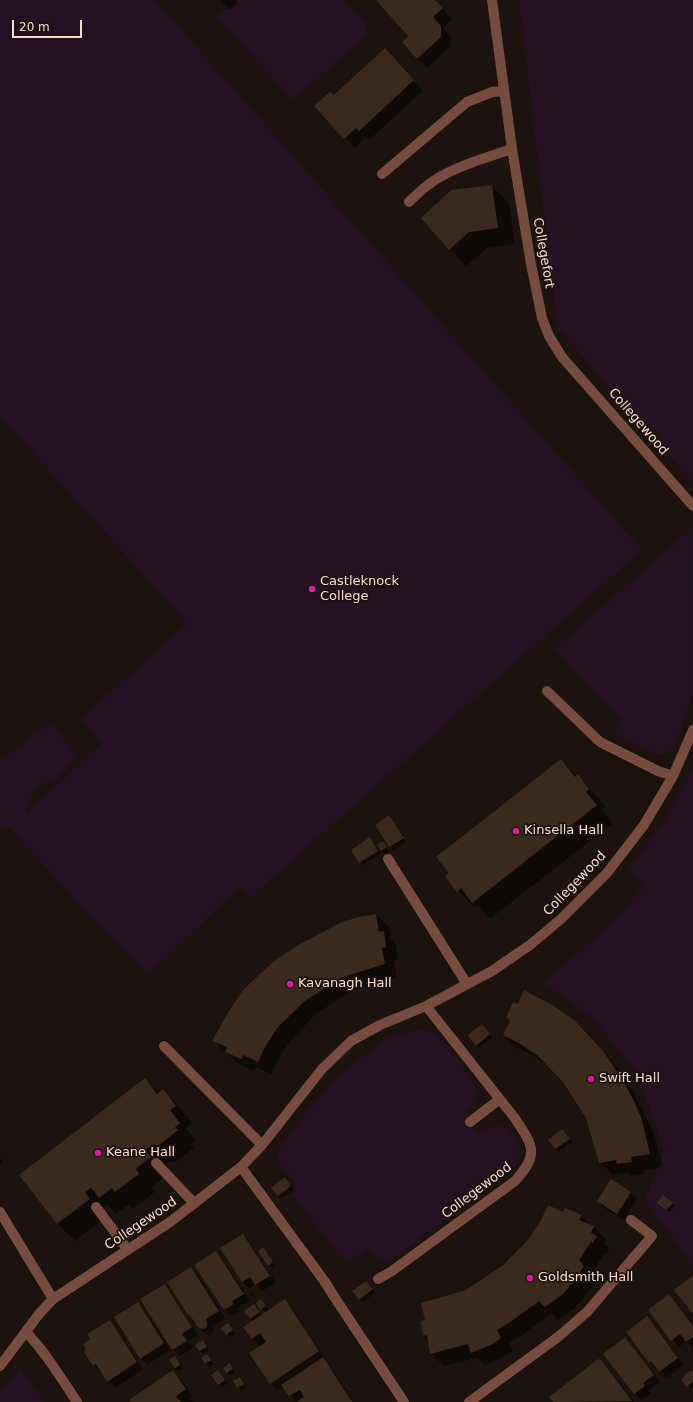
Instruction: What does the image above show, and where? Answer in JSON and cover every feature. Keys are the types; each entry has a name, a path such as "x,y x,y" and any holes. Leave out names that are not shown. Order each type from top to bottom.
{"street":[{"name":"Collegefort","path":"492,0 512,150 531,264 542,318 549,336 562,357"},
{"path":"382,174 467,102 492,92 504,91"},
{"path":"409,202 428,185 440,178 467,165 512,150"},
{"name":"Collegewood","path":"562,357 693,506"},
{"path":"547,691 600,742 658,771 673,776"},
{"name":"Collegewood","path":"0,1366 39,1314 53,1299 170,1222 241,1167 262,1145 322,1069 351,1041 380,1025 426,1006 492,971 530,945 561,919 607,873 644,825 673,776 693,730"},
{"path":"388,859 467,984"},
{"name":"Collegewood","path":"378,1279 392,1271 515,1181 529,1162 532,1148 527,1137 500,1099 426,1006"},
{"path":"164,1046 262,1145"},
{"path":"470,1122 500,1099"},
{"path":"156,1164 194,1203"},
{"path":"241,1167 326,1282 404,1402"},
{"path":"96,1207 128,1250"},
{"path":"0,1212 53,1299"},
{"path":"469,1402 558,1337 587,1312 652,1236 631,1220"},
{"path":"26,1332 54,1367 76,1402"}],"shaded area":[{"name":"Castleknock College","path":"0,0 155,0 642,550 250,898 240,887 149,974 82,907 10,828 0,828 0,759 25,744 32,734 52,724 77,755 58,778 34,789 25,814 102,743 81,719 187,623 0,416"},
{"path":"235,0 344,0 367,25 365,36 293,100 217,17"},
{"path":"519,0 693,0 693,483 557,327"},
{"path":"692,528 693,693 673,750 659,755 613,733 621,719 554,649"},
{"path":"693,769 693,1266 645,1199 665,1150 634,1068 593,1019 543,982 582,950 623,911 645,884 628,871 664,822"},
{"path":"420,1029 435,1033 445,1043 474,1085 476,1090 475,1097 463,1113 478,1133 492,1127 508,1128 518,1141 520,1146 520,1154 516,1166 393,1259 382,1259 376,1256 368,1248 352,1260 342,1259 294,1196 296,1182 280,1166 277,1151 302,1117 342,1073 389,1037"},
{"path":"21,1369 44,1402 0,1402 0,1389"}],"building":[{"path":"376,0 435,0 443,8 433,17 441,26 441,37 417,59 402,42 408,36"},
{"path":"385,48 414,80 359,131 356,128 344,139 314,106 330,92 334,95"},
{"path":"492,185 498,228 469,232 449,250 421,218 451,190"},
{"name":"Kinsella Hall","path":"561,759 575,777 578,774 589,789 586,792 597,805 472,903 461,888 457,892 445,876 449,873 436,857"},
{"path":"389,815 404,838 389,847 375,825"},
{"path":"370,837 378,851 359,863 351,850"},
{"path":"383,841 387,847 381,851 377,845"},
{"name":"Kavanagh Hall","path":"376,914 379,932 384,931 386,947 382,948 385,964 340,978 305,1001 278,1027 266,1045 258,1062 243,1055 241,1059 225,1052 227,1047 212,1041 243,990 274,961 298,945 340,923 358,917"},
{"name":"Swift Hall","path":"524,990 554,1006 575,1021 604,1052 632,1097 641,1117 650,1154 631,1157 632,1162 617,1164 616,1160 599,1163 586,1118 563,1082 537,1055 503,1035 510,1020 506,1018 513,1002 518,1004"},
{"path":"482,1024 490,1034 476,1046 468,1035"},
{"name":"Keane Hall","path":"145,1078 157,1094 163,1089 176,1106 170,1110 180,1123 175,1127 178,1130 157,1147 154,1144 145,1150 151,1157 136,1169 139,1174 115,1192 112,1188 99,1198 91,1188 85,1192 90,1199 57,1224 19,1175"},
{"path":"562,1129 570,1139 555,1149 548,1140"},
{"path":"285,1177 291,1186 278,1196 271,1188"},
{"path":"611,1179 631,1192 617,1214 597,1201"},
{"path":"663,1195 673,1203 666,1210 657,1203"},
{"name":"Goldsmith Hall","path":"548,1205 563,1212 565,1208 582,1215 579,1220 594,1226 591,1233 597,1236 579,1260 584,1266 575,1280 562,1295 545,1307 539,1301 497,1330 501,1338 493,1344 471,1353 468,1344 430,1354 427,1335 423,1336 421,1321 425,1320 421,1303 466,1290 502,1266 528,1240 540,1222"},
{"path":"243,1234 270,1276 255,1285 250,1277 242,1282 220,1248"},
{"path":"263,1247 273,1262 268,1266 258,1251"},
{"path":"216,1251 244,1294 232,1301 234,1304 224,1310 194,1265"},
{"path":"191,1267 219,1311 206,1319 207,1327 203,1329 198,1327 189,1314 188,1315 167,1282"},
{"path":"693,1275 693,1314 674,1290"},
{"path":"366,1281 373,1289 359,1300 352,1291"},
{"path":"165,1284 192,1327 182,1334 187,1341 172,1350 140,1299"},
{"path":"669,1294 693,1326 693,1337 686,1342 680,1334 671,1341 648,1310"},
{"path":"261,1299 266,1306 260,1310 256,1303"},
{"path":"285,1299 319,1351 270,1384 249,1353 266,1342 260,1333 252,1339 243,1327"},
{"path":"138,1302 164,1343 140,1359 114,1317"},
{"path":"254,1304 260,1312 250,1319 244,1311"},
{"path":"647,1316 678,1358 659,1372 651,1361 649,1363 626,1332"},
{"path":"110,1320 137,1362 107,1382 96,1364 93,1366 84,1352 86,1350 83,1344 90,1339 87,1334"},
{"path":"228,1323 233,1330 226,1335 221,1328"},
{"path":"625,1337 654,1375 643,1383 645,1386 634,1394 603,1354"},
{"path":"203,1340 207,1347 199,1351 195,1345"},
{"path":"207,1354 211,1360 205,1364 201,1358"},
{"path":"175,1356 180,1365 175,1368 169,1360"},
{"path":"323,1357 353,1402 296,1402 304,1397 300,1390 289,1396 281,1385"},
{"path":"598,1359 602,1361 632,1401 553,1402 549,1397"},
{"path":"230,1363 233,1369 226,1373 223,1368"},
{"path":"173,1370 186,1389 176,1396 181,1402 131,1402 129,1400"},
{"path":"218,1370 225,1380 218,1385 211,1375"},
{"path":"691,1370 693,1372 693,1382 686,1387 681,1379"},
{"path":"240,1377 244,1384 237,1388 233,1381"}],"place":[{"name":"Castleknock College","path":"312,589"},
{"name":"Kinsella Hall","path":"516,831"},
{"name":"Kavanagh Hall","path":"290,984"},
{"name":"Swift Hall","path":"591,1079"},
{"name":"Keane Hall","path":"98,1153"},
{"name":"Goldsmith Hall","path":"530,1278"}]}
